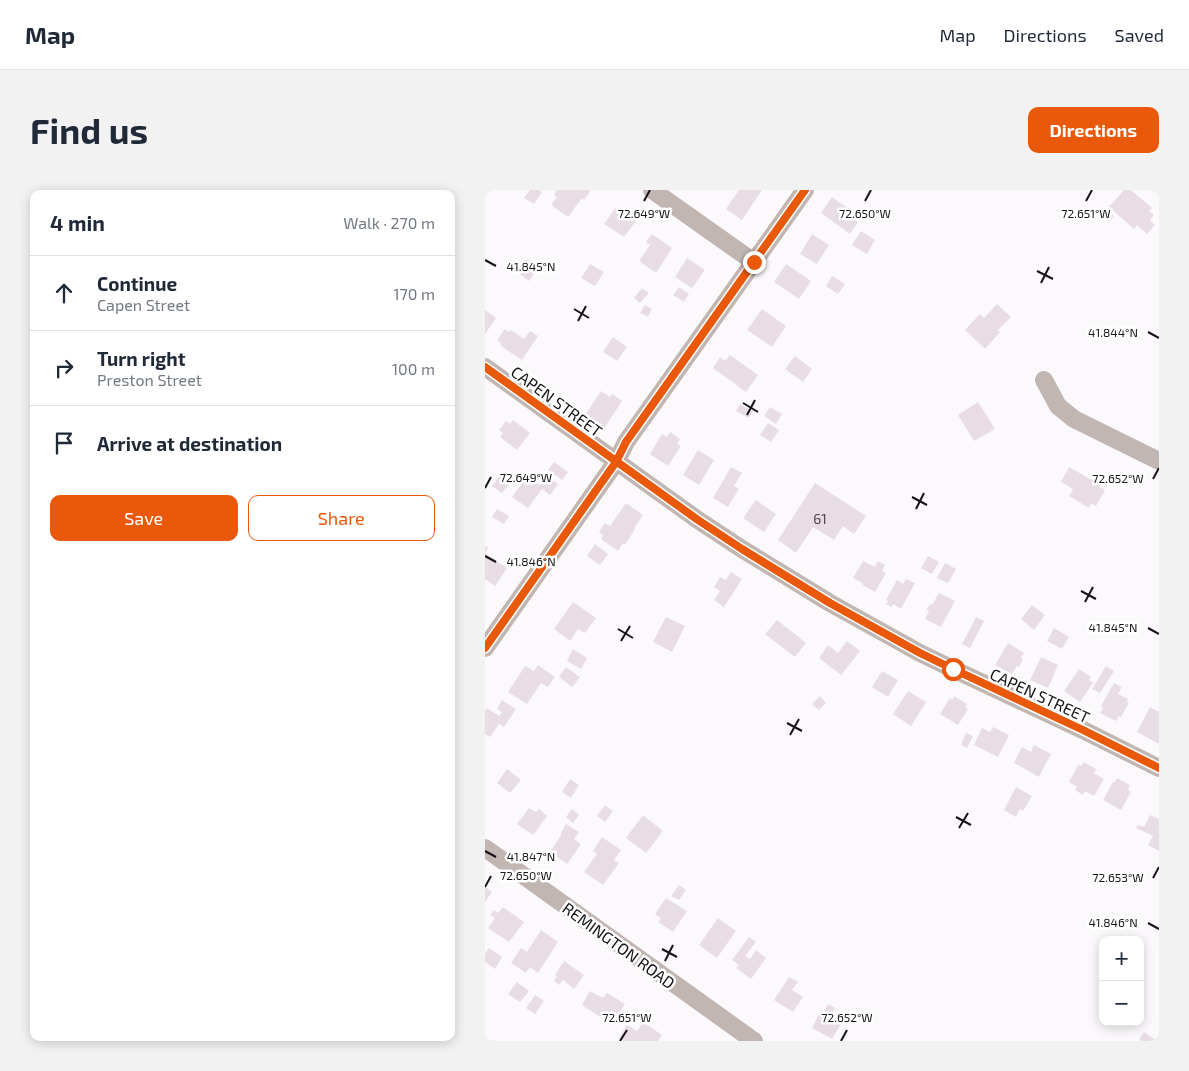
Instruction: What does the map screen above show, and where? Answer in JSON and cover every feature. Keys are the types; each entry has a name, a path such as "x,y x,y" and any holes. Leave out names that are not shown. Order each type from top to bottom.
{"street":[{"path":"652,190 754,262"},
{"path":"485,648 616,462 625,442 805,190"},
{"name":"CAPEN STREET","path":"485,367 698,520 830,603 937,661 1159,768"},
{"path":"1044,380 1058,406 1074,419 1159,460"},
{"name":"REMINGTON ROAD","path":"485,848 754,1041"}],"building":[{"path":"530,190 542,192 534,204 524,198"},
{"path":"557,190 591,190 584,200 582,198 568,217 551,205 557,197 554,195"},
{"path":"739,190 762,190 742,220 726,209"},
{"path":"1124,190 1131,190 1152,208 1149,211 1154,215 1150,220 1155,225 1147,234 1137,225 1134,229 1109,207"},
{"path":"832,197 853,212 850,216 858,222 850,234 821,213"},
{"path":"616,207 636,221 624,237 604,224"},
{"path":"1109,212 1114,216 1109,222 1104,218"},
{"path":"861,231 875,240 867,254 852,245"},
{"path":"652,234 672,248 656,273 639,261 650,245 646,242"},
{"path":"812,234 829,245 817,264 800,254"},
{"path":"687,258 705,270 692,288 675,277"},
{"path":"527,259 538,268 529,281 517,272"},
{"path":"590,264 604,272 595,286 581,278"},
{"path":"786,264 811,281 799,299 774,282"},
{"path":"832,276 845,284 838,294 826,286"},
{"path":"679,287 689,294 684,302 673,295"},
{"path":"642,288 649,293 640,303 634,298"},
{"path":"997,304 1011,317 998,330 1000,332 985,349 965,330 980,314 984,318"},
{"path":"645,305 652,309 648,317 640,313"},
{"path":"762,309 786,326 772,347 747,330"},
{"path":"485,310 496,318 485,334"},
{"path":"505,329 509,332 511,330 524,339 530,331 538,336 522,360 501,346 501,343 497,340"},
{"path":"613,337 627,347 617,361 603,352"},
{"path":"730,355 758,375 746,392 713,368 720,357 725,361"},
{"path":"795,356 812,369 803,382 785,369"},
{"path":"601,391 610,397 612,394 622,401 605,427 586,414"},
{"path":"978,402 995,429 974,441 958,415"},
{"path":"740,404 753,412 748,418 736,411"},
{"path":"770,407 782,414 776,424 764,416"},
{"path":"513,420 530,433 517,450 500,437 503,433 499,430 506,421 510,424"},
{"path":"768,423 779,430 771,442 760,435"},
{"path":"670,432 680,439 677,444 681,446 668,466 650,454 662,434 667,437"},
{"path":"698,450 714,460 699,485 683,475"},
{"path":"554,462 568,472 562,480 548,470"},
{"path":"731,467 742,473 734,486 739,489 728,507 713,498"},
{"path":"1069,467 1101,485 1100,487 1105,490 1096,506 1091,503 1089,508 1069,496 1073,489 1061,482"},
{"path":"501,474 511,481 502,493 492,486"},
{"path":"546,475 558,484 550,495 542,489 528,508 512,497 527,476 540,485"},
{"path":"815,483 866,516 854,534 843,526 834,540 813,527 796,553 778,540"},
{"path":"756,500 776,514 764,532 743,518"},
{"path":"626,503 643,515 625,545 623,543 618,551 601,539 603,535 599,532 605,523 610,526"},
{"path":"497,509 509,516 504,524 492,517"},
{"path":"595,544 608,554 600,565 587,556"},
{"path":"485,553 507,568 495,586 485,579"},
{"path":"928,556 939,562 932,574 921,568"},
{"path":"863,561 875,567 878,561 885,565 882,571 886,573 875,592 853,578"},
{"path":"945,563 956,569 948,583 937,578"},
{"path":"731,572 742,579 724,607 714,600 720,591 714,587 720,577 726,580"},
{"path":"906,579 915,583 901,609 893,604 892,607 886,604 888,601 886,600 897,580 903,584"},
{"path":"939,593 955,601 941,627 925,619 929,611 926,610 930,604 932,605"},
{"path":"573,602 596,618 585,633 578,629 570,641 554,629"},
{"path":"1032,605 1045,615 1034,630 1021,619"},
{"path":"666,617 685,626 672,652 653,642"},
{"path":"976,617 984,621 970,648 962,644"},
{"path":"777,620 806,643 795,657 765,634"},
{"path":"1054,628 1069,637 1062,649 1047,641"},
{"path":"847,641 860,651 841,675 819,658 828,645 838,653"},
{"path":"1008,643 1024,653 1019,667 1017,666 1012,674 995,665"},
{"path":"573,649 587,658 581,669 567,661"},
{"path":"1041,657 1058,665 1048,688 1030,680"},
{"path":"538,665 555,677 548,687 541,683 527,704 508,692 525,666 534,671"},
{"path":"1106,666 1114,671 1100,693 1092,689"},
{"path":"566,667 580,677 572,687 559,677"},
{"path":"1079,669 1091,677 1089,680 1093,683 1080,702 1064,691"},
{"path":"882,671 898,680 888,697 872,687"},
{"path":"1114,683 1122,687 1118,694 1128,699 1127,702 1129,703 1121,717 1119,716 1116,721 1100,713 1103,708 1101,706"},
{"path":"908,691 926,702 911,726 893,714"},
{"path":"820,696 826,703 819,710 812,704"},
{"path":"954,696 967,704 965,707 968,709 958,725 940,714 950,698 952,700"},
{"path":"502,700 516,709 504,727 499,724 490,737 485,734 485,711 487,708 499,716 502,712 497,709"},
{"path":"1150,707 1159,712 1159,744 1137,732"},
{"path":"993,727 1009,735 998,757 974,745 982,728 990,732"},
{"path":"966,733 973,736 967,748 961,745"},
{"path":"1034,745 1051,754 1039,777 1014,763 1022,747 1031,752"},
{"path":"1084,762 1096,769 1094,773 1104,779 1094,796 1085,791 1083,795 1075,790 1077,787 1069,782 1078,765 1081,766"},
{"path":"507,769 521,780 510,793 497,783"},
{"path":"1117,778 1130,785 1128,790 1131,792 1121,810 1103,800"},
{"path":"570,779 579,785 571,798 562,792"},
{"path":"1016,787 1032,796 1023,811 1020,809 1016,817 1004,810"},
{"path":"605,805 613,811 605,822 597,816"},
{"path":"529,808 536,812 539,809 547,816 533,835 517,824"},
{"path":"572,809 579,815 573,823 566,817"},
{"path":"643,815 663,831 646,853 626,838"},
{"path":"1150,815 1159,819 1159,851 1148,845 1153,836 1136,828 1138,825 1144,827"},
{"path":"566,824 579,832 574,839 581,844 567,864 550,852"},
{"path":"602,837 621,850 614,860 619,863 603,885 584,872 597,854 593,851"},
{"path":"679,885 686,890 679,900 671,896"},
{"path":"485,887 492,892 485,902"},
{"path":"666,898 687,911 673,932 658,922 661,918 655,914"},
{"path":"503,907 524,922 509,942 488,928 495,918 490,915 494,910 498,913"},
{"path":"718,918 736,931 717,958 699,945"},
{"path":"541,930 558,942 538,973 530,967 526,973 511,963 521,948 527,952"},
{"path":"749,937 756,942 745,956 750,959 756,950 766,958 751,979 736,968 739,965 732,960"},
{"path":"489,948 502,957 495,969 485,962 485,954"},
{"path":"564,961 584,975 574,989 563,980 559,985 554,981 557,976 555,975"},
{"path":"789,977 798,982 792,990 803,997 793,1012 774,1000"},
{"path":"517,982 529,991 520,1002 508,994"},
{"path":"590,991 603,998 607,993 625,1004 615,1019 603,1012 600,1017 582,1005"},
{"path":"535,995 544,1001 535,1014 526,1008"},
{"path":"828,1004 835,1008 830,1018 841,1024 832,1039 812,1028 821,1010 824,1012"},
{"path":"643,1022 662,1035 658,1041 624,1041 619,1038 627,1025 637,1031"},
{"path":"1144,1032 1157,1041 1141,1041 1139,1039"}],"cycle path":[{"path":"485,648 616,462 626,442 805,190"},
{"path":"485,367 698,520 830,603 920,653 1159,768"}],"route":[{"path":"754,262 625,442 616,462 698,520 787,577 920,653 953,669"}]}
